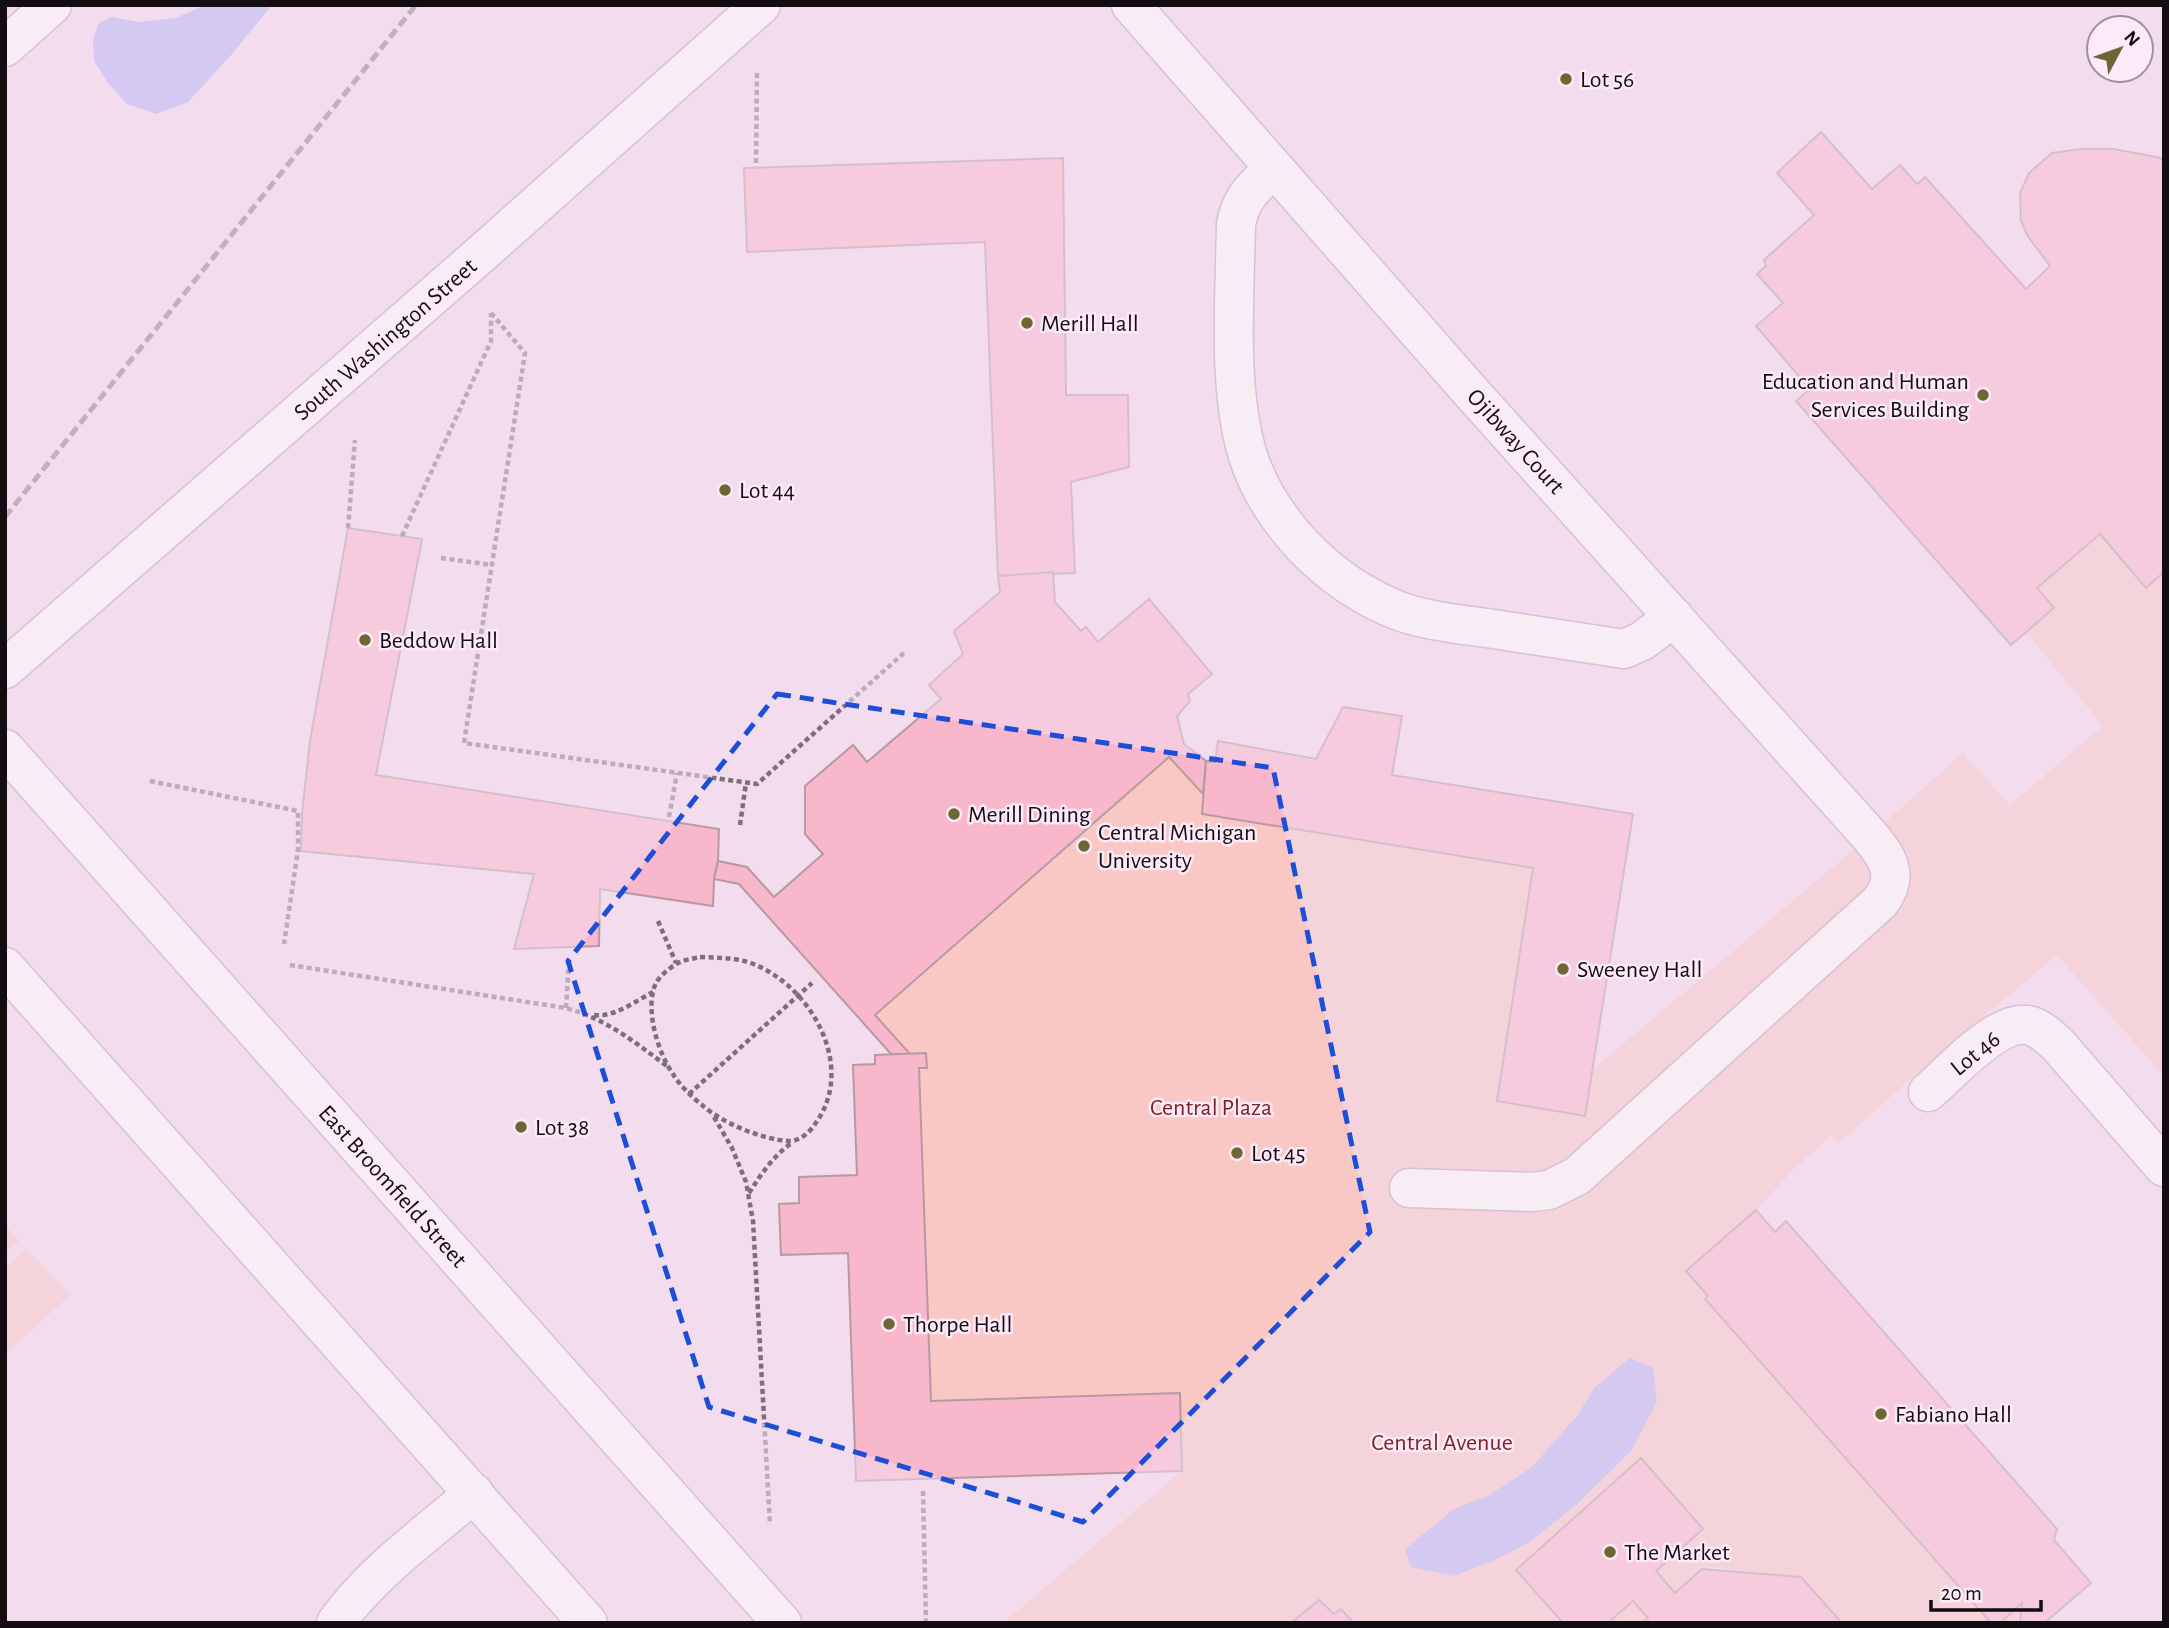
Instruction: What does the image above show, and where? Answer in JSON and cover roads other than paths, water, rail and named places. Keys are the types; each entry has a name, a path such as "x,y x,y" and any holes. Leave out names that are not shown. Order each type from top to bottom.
{"street":[{"path":"5,47 52,5"},
{"name":"South Washington Street","path":"5,669 481,254 761,5"},
{"name":"Ojibway Court","path":"1131,5 1471,392 1869,835 1889,864 1891,880 1885,896 1577,1176 1549,1190 1531,1192 1409,1188"},
{"path":"1274,168 1248,193 1239,208 1236,224 1235,380 1248,456 1270,505 1289,530 1335,575 1366,595 1400,611 1432,620 1624,649 1642,641 1674,617"},
{"name":"East Broomfield Street","path":"5,749 782,1623"},
{"path":"5,967 589,1623"},
{"name":"Lot 46","path":"1928,1092 1998,1031 2013,1025 2028,1025 2059,1046 2164,1167"},
{"path":"336,1623 349,1604 391,1564 474,1493"}],"water":[{"path":"205,5 272,5 188,102 156,114 127,104 108,83 94,61 93,39 99,23 111,17 139,22 176,18"},
{"path":"1630,1358 1653,1367 1657,1402 1631,1451 1574,1507 1528,1543 1493,1561 1454,1576 1411,1567 1405,1549 1454,1509 1488,1496 1532,1467 1577,1416 1595,1387"}],"railway":[{"path":"5,517 416,5"}],"place":[{"name":"Lot 56","path":"1566,79"},
{"name":"Merill Hall","path":"1027,323"},
{"name":"Education and Human Services Building","path":"1983,395"},
{"name":"Lot 44","path":"725,490"},
{"name":"Beddow Hall","path":"365,640"},
{"name":"Merill Dining","path":"954,814"},
{"name":"Central Michigan University","path":"1084,846"},
{"name":"Sweeney Hall","path":"1563,969"},
{"name":"Lot 38","path":"521,1127"},
{"name":"Lot 45","path":"1237,1153"},
{"name":"Thorpe Hall","path":"889,1324"},
{"name":"Fabiano Hall","path":"1881,1414"},
{"name":"The Market","path":"1610,1552"}],"park label":[{"name":"Central Plaza","path":"1211,1107"},
{"name":"Central Avenue","path":"1442,1442"}]}
